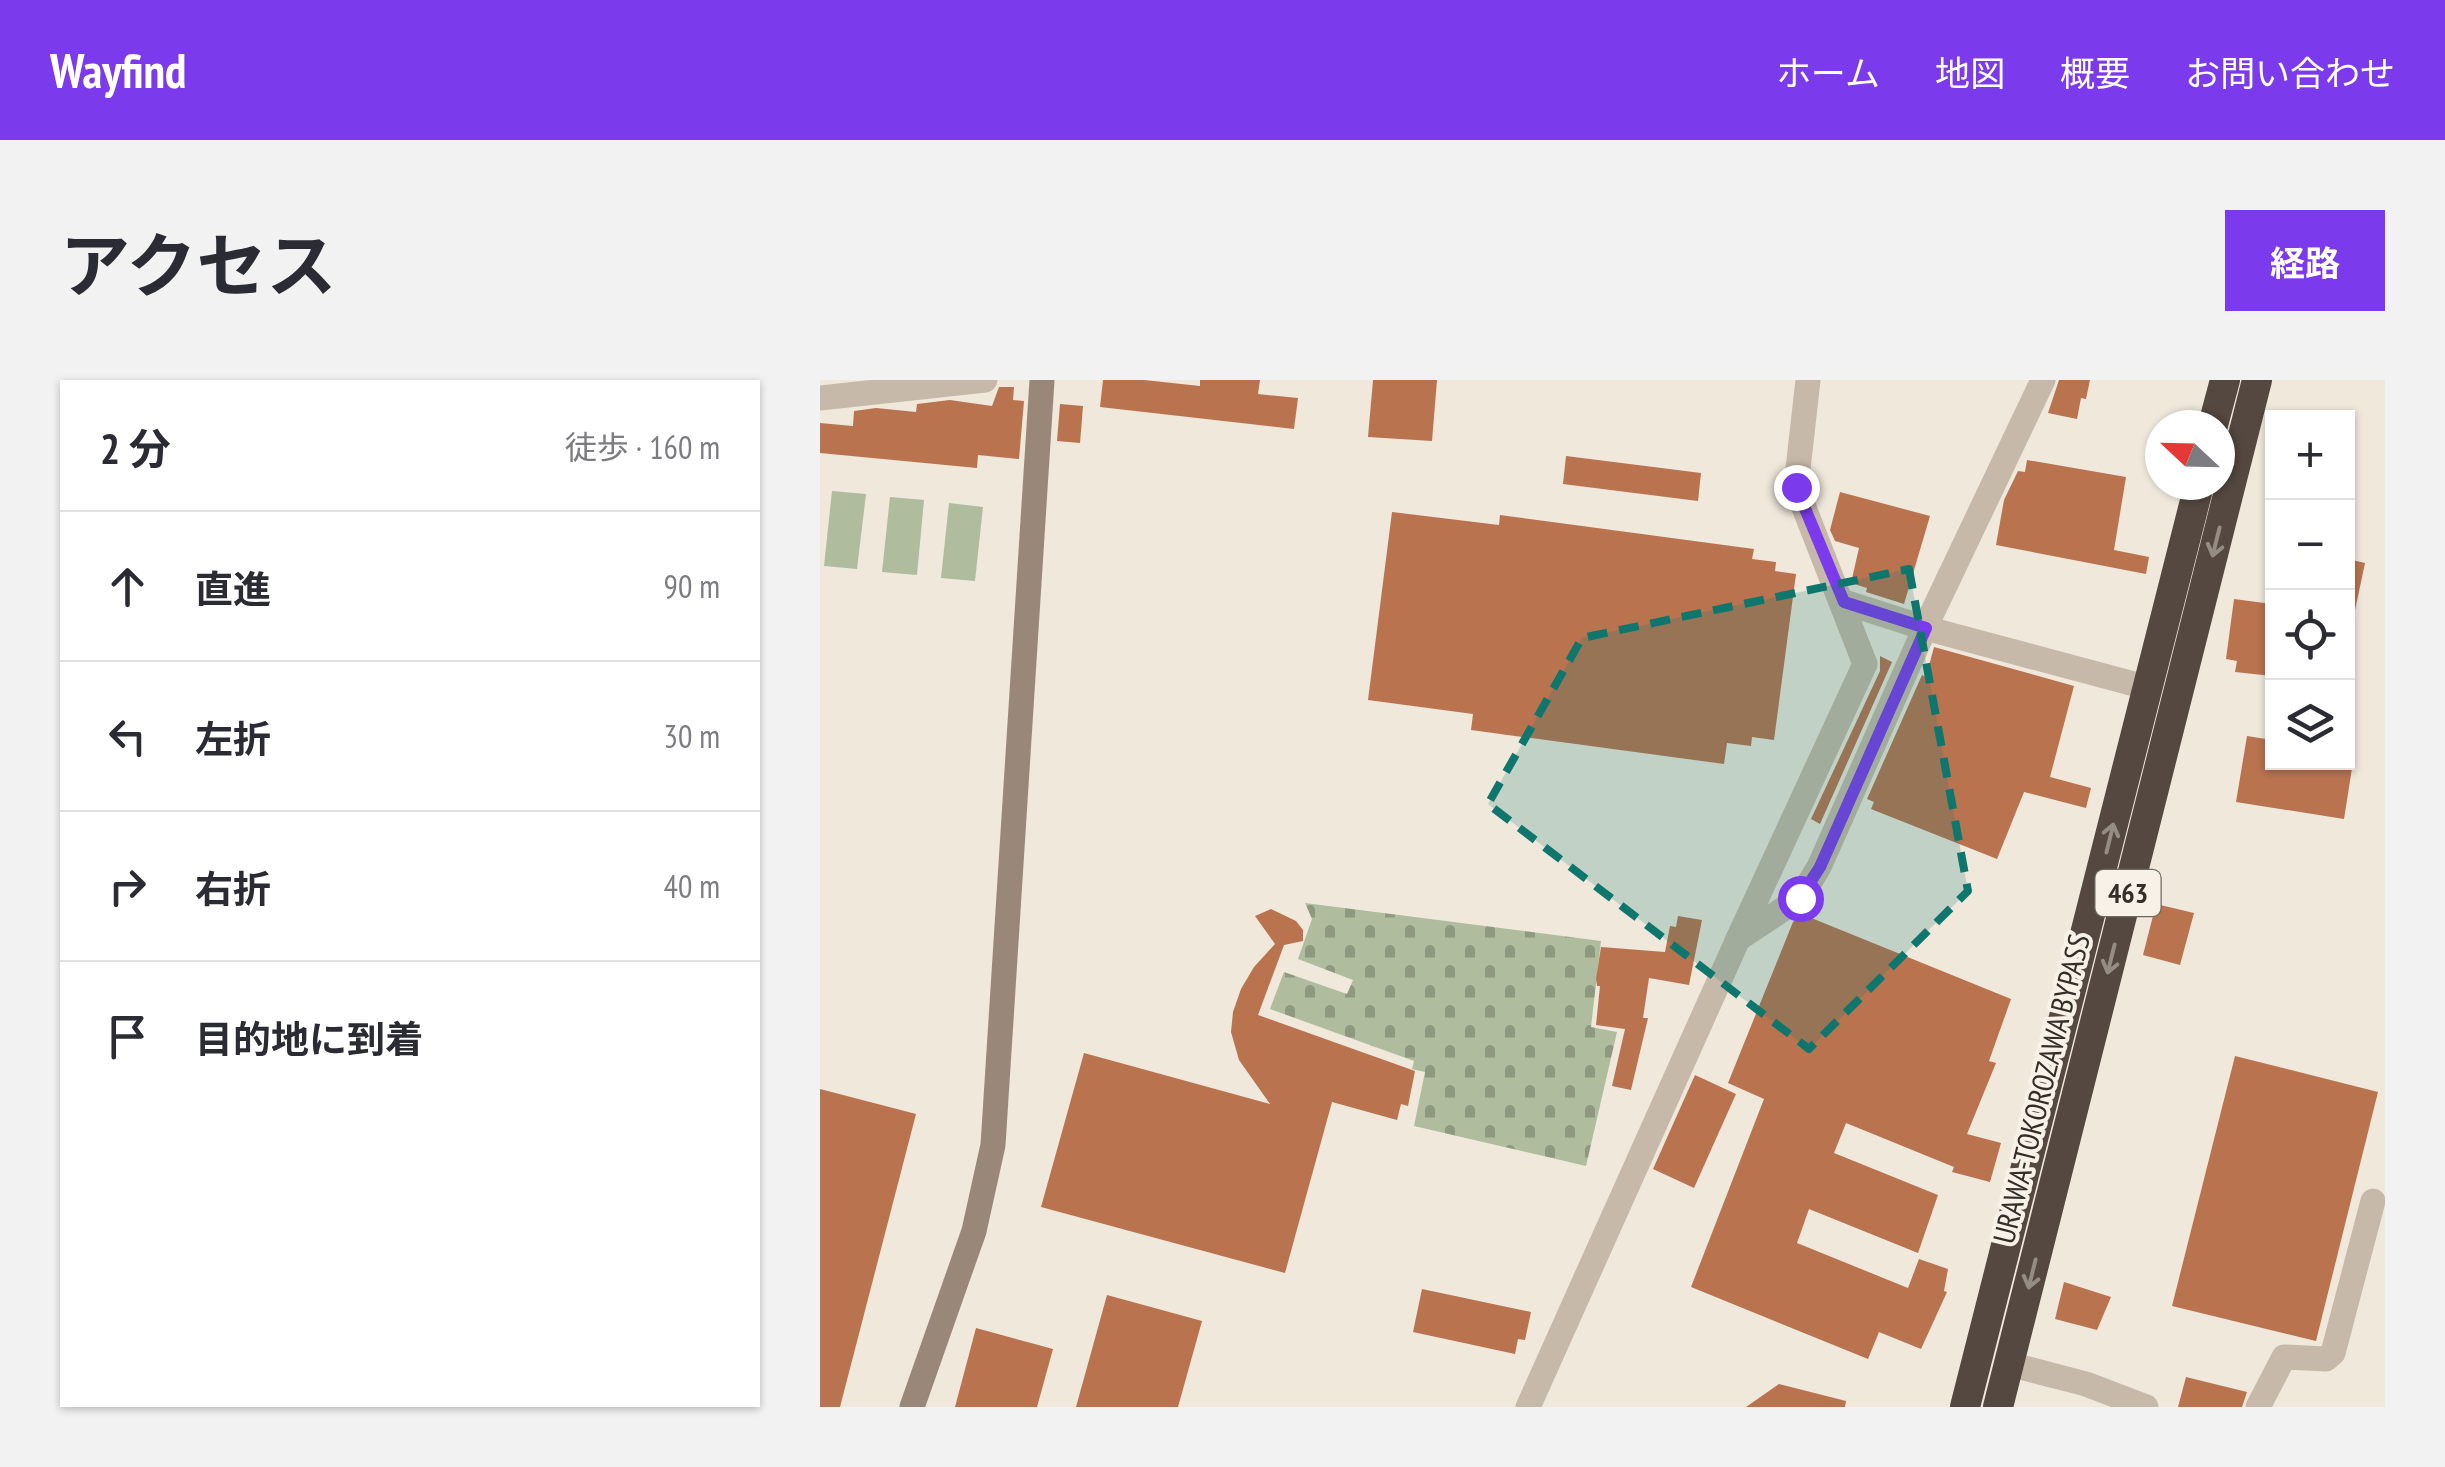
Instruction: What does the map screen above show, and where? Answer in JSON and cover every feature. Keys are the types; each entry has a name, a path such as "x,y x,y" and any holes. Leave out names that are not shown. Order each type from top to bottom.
{"highway":[{"path":"2217,410 2224,380"},
{"name":"URAWA-TOKOROZAWA BYPASS","path":"1998,1407 2257,380"},
{"name":"URAWA-TOKOROZAWA BYPASS","path":"1965,1407 2195,500"}],"street":[{"path":"820,398 986,380"},
{"path":"912,1407 974,1231 993,1145 1042,380"},
{"path":"1528,1407 1865,664 1796,487 1808,380"},
{"path":"1738,940 1800,898 1820,867 2042,380"},
{"path":"1844,602 2149,688"},
{"path":"2258,1407 2284,1356 2326,1359 2333,1353 2373,1201"},
{"path":"2009,1364 2086,1384 2146,1407"}],"highlighted area":[{"path":"1909,569 1968,891 1809,1049 1488,804 1582,638"}],"green space":[{"path":"832,491 866,494 857,569 824,566"},
{"path":"890,497 924,500 917,575 882,572"},
{"path":"949,503 983,507 975,581 941,578"},
{"path":"1305,903 1601,941 1591,1027 1617,1032 1586,1166 1414,1126 1425,1072 1412,1069 1414,1061 1270,1009 1284,972 1347,994 1353,980 1298,959 1312,919"}],"building":[{"path":"1103,380 1200,386 1200,380 1260,380 1258,394 1298,398 1294,429 1100,407"},
{"path":"1373,380 1437,380 1432,441 1368,437"},
{"path":"2059,380 2090,380 2077,419 2048,413"},
{"path":"999,387 1014,387 1013,400 1024,401 1019,459 978,455 977,468 820,453 820,423 853,426 854,411 876,408 916,412 917,404 950,400 992,406"},
{"path":"1060,404 1083,406 1080,443 1057,441"},
{"path":"1566,456 1701,473 1698,501 1563,484"},
{"path":"2027,460 2126,477 2114,550 2149,557 2146,574 1996,545 2004,500 2018,471 2025,472"},
{"path":"1840,492 1930,516 1904,604 1851,583 1859,548 1835,541 1830,530"},
{"path":"1392,512 1499,525 1500,515 1754,549 1752,559 1776,562 1775,571 1796,574 1774,740 1752,737 1751,746 1727,743 1724,764 1471,730 1473,714 1368,700"},
{"path":"2355,561 2365,563 2355,610"},
{"path":"2234,599 2265,603 2265,675 2235,672 2237,661 2226,659"},
{"path":"1934,647 2074,686 2050,777 2091,788 2086,808 2024,792 1997,859 1871,809 1874,802 1867,799 1922,675 1926,677"},
{"path":"1880,656 1892,662 1820,824 1811,819 1880,671"},
{"path":"2247,736 2265,739 2265,770 2352,770 2344,819 2236,802"},
{"path":"2156,904 2194,913 2180,965 2143,955"},
{"path":"1271,909 1296,921 1303,930 1303,941 1284,945 1258,1015 1415,1071 1408,1106 1401,1104 1397,1120 1332,1102 1285,1273 1041,1207 1084,1053 1270,1104 1239,1060 1231,1032 1241,989 1275,944 1255,916"},
{"path":"1804,915 2011,999 1989,1061 1996,1063 1967,1134 2001,1143 1990,1182 1952,1172 1954,1167 1846,1123 1834,1153 1938,1195 1918,1253 1809,1209 1797,1243 1908,1288 1919,1259 1948,1269 1944,1291 1947,1292 1921,1349 1879,1332 1868,1359 1691,1287 1764,1099 1728,1083 1793,922"},
{"path":"1678,916 1702,920 1689,985 1649,978 1643,1018 1648,1018 1631,1090 1612,1086 1625,1029 1596,1025 1601,947 1665,952 1670,926 1676,927"},
{"path":"2235,1056 2378,1092 2316,1341 2172,1306"},
{"path":"1695,1075 1736,1094 1694,1188 1653,1169"},
{"path":"820,1089 916,1114 840,1407 820,1407"},
{"path":"2064,1282 2111,1297 2097,1330 2055,1319"},
{"path":"1422,1289 1531,1312 1525,1340 1518,1339 1515,1354 1413,1332"},
{"path":"1107,1295 1202,1321 1178,1407 1076,1407"},
{"path":"976,1328 1053,1349 1037,1407 955,1407"},
{"path":"2186,1377 2247,1392 2242,1407 2178,1407"},
{"path":"1779,1384 1846,1401 1845,1407 1746,1407"}],"route":[{"path":"1796,487 1844,602 1926,628 1820,867 1800,898"}]}
